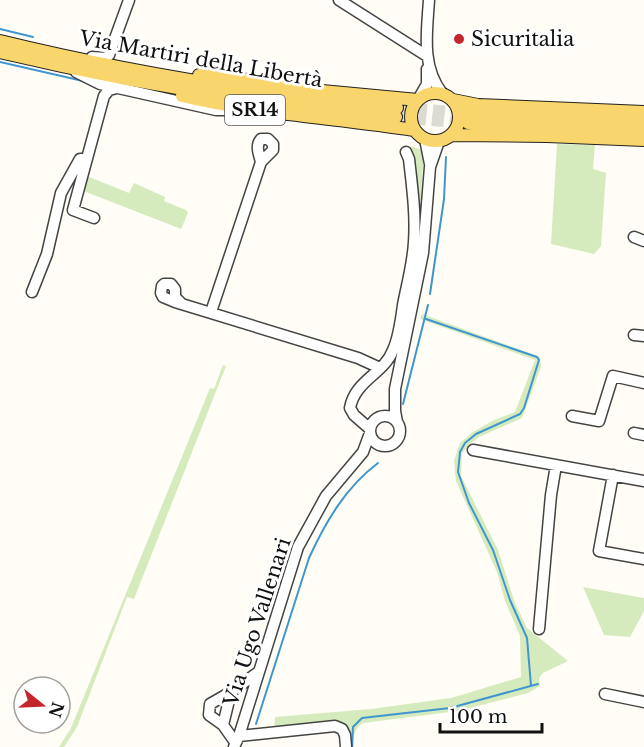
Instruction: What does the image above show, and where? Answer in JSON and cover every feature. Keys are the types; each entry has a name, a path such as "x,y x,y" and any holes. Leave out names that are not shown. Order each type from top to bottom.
{"main road":[{"name":"Via Martiri della Libertà","path":"0,41 135,70 397,113 262,102 100,79 64,66 0,52"},
{"name":"SR14","path":"135,70 221,76 312,89 419,99"},
{"name":"SR14","path":"100,79 216,105 414,130"},
{"path":"644,112 478,105 426,94 419,99 411,114 414,130 425,139 439,141 452,135 537,135 644,140"},
{"path":"448,97 459,114 459,122 452,135"},
{"path":"644,122 467,118 644,131"}],"street":[{"path":"78,59 106,58 129,0"},
{"path":"339,0 427,58 435,82 448,97"},
{"path":"419,99 427,84 429,0"},
{"path":"94,218 73,210 100,79 117,88 216,110 246,109"},
{"path":"84,160 104,96 109,90 117,88"},
{"name":"Via Ugo Vallenari","path":"425,139 430,167"},
{"name":"Via Ugo Vallenari","path":"355,463 383,447 392,445 401,432 394,406 395,389 423,253 430,167 439,141"},
{"path":"383,447 375,443 370,431 350,408 354,394 360,386 387,362 394,350 414,243 415,206 409,159 406,152"},
{"path":"32,292 47,254 61,193 80,159 84,160"},
{"path":"211,312 261,162"},
{"path":"182,304 358,358 380,368"},
{"path":"572,417 599,421 614,376 644,383"},
{"name":"Via Ugo Vallenari","path":"346,747 342,729 335,726 236,742 291,566 306,530 326,496 366,448 370,431 389,404 395,389"},
{"path":"356,416 367,420 388,416 397,422"},
{"path":"473,450 644,481"},
{"path":"539,629 551,495 556,465"},
{"path":"613,475 599,550 644,559"},
{"path":"236,742 223,724 212,719 208,710 210,704 257,673"},
{"path":"223,724 231,692"},
{"path":"605,694 644,702"}],"green space":[{"path":"557,144 595,145 593,169 606,173 601,246 594,254 551,244"},
{"path":"411,146 424,151 417,254 417,206"},
{"path":"84,175 129,193 134,183 165,197 164,201 188,213 181,229 81,190"},
{"path":"422,314 540,357 541,367 522,418 479,437 469,445 462,453 461,476 498,550 515,603 527,628 568,661 543,673 539,678 540,686 528,693 458,711 363,723 355,734 354,747 349,747 345,728 274,730 275,717 371,709 451,698 521,677 520,636 505,601 497,572 456,481 454,461 460,443 473,432 494,420 515,412 535,360 420,319"},
{"path":"223,365 226,366 134,599 127,597 72,735 72,726 210,388 214,389"},
{"path":"583,587 644,598 644,611 630,637 604,635"},
{"path":"67,735 72,735 64,747 59,747"}],"waterway":[{"path":"0,29 33,37"},
{"path":"0,62 83,81"},
{"path":"430,294 444,199 446,157"},
{"path":"403,404 428,305"},
{"path":"426,319 537,357 539,360 520,414 476,434 465,443 460,452 458,472 469,503 493,550 510,600 527,638 531,686"},
{"path":"256,724 309,558 338,506 356,483 378,463"},
{"path":"352,747 353,727 362,718 450,708 538,684"}],"tunnel":[{"path":"397,108 467,113"},
{"path":"396,117 468,123"}],"place":[{"name":"Sicuritalia","path":"459,39"}]}
